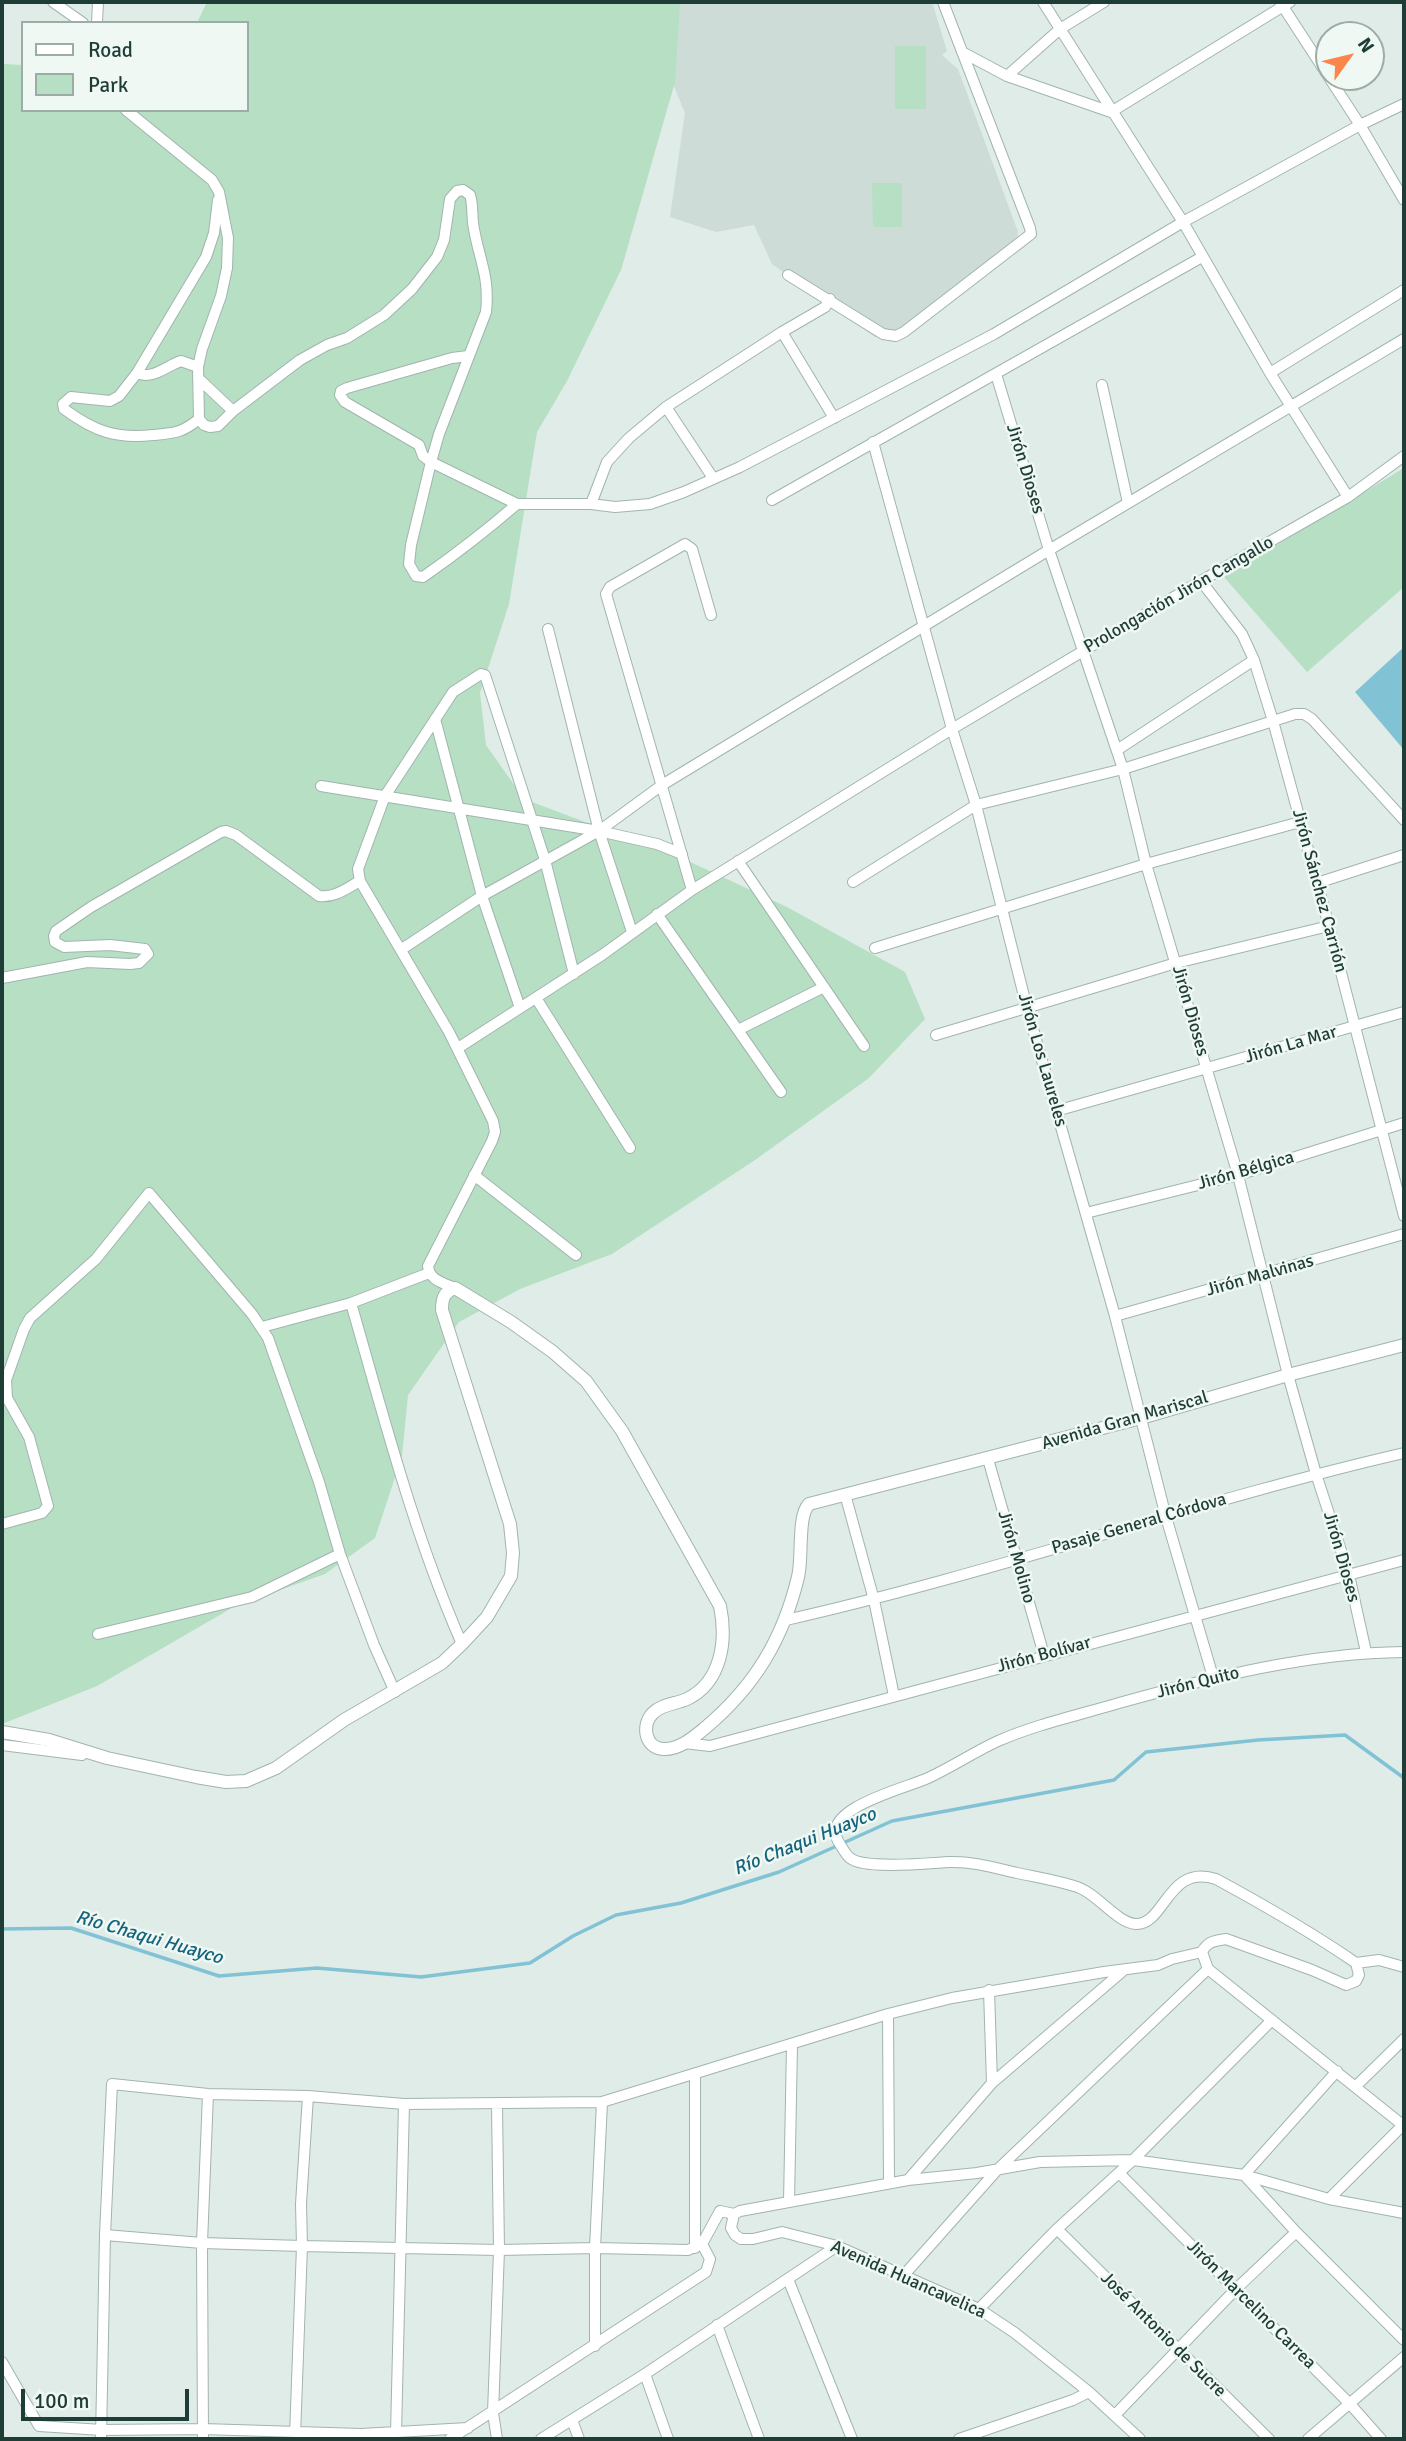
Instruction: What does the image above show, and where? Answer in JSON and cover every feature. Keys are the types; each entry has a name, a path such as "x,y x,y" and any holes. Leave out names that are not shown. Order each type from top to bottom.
{"street":[{"path":"53,2 80,21"},
{"path":"97,21 98,2"},
{"path":"788,275 883,334 896,336 1031,234 943,2"},
{"path":"1043,2 1183,222 1270,373 1348,496"},
{"path":"1007,76 1060,29 1104,2"},
{"path":"1111,111 1284,3 1404,200"},
{"path":"962,52 1007,76 1111,111"},
{"path":"468,356 452,358 341,391 342,398 419,445 423,456 431,462 517,504 591,504 615,507 650,504 740,467 993,334 1183,222 1360,125 1404,104"},
{"path":"128,112 212,180 219,192 228,238 226,268 218,306 202,349 198,372 199,419 210,427 218,426 233,411 300,360 327,345 347,338 384,315 412,289 437,257 444,240 450,199 457,191 463,190 470,195 473,222 486,272 486,312 439,434 431,462 411,545 410,564 416,576 423,577 474,541 517,504"},
{"path":"199,419 178,433 133,437 112,435 64,409 63,404 71,397 110,401 119,396 137,373 206,257 214,233 219,192"},
{"path":"772,500 1202,257"},
{"path":"1270,373 1404,290"},
{"path":"591,504 613,453 666,407 825,307 830,299"},
{"path":"782,332 834,418"},
{"path":"401,949 482,896 599,831 663,785 1049,550 1404,339"},
{"path":"137,373 151,376 181,361 198,372 233,411"},
{"name":"Jirón Dioses","path":"996,374 1049,550 1123,769 1146,864 1238,1175 1287,1375 1349,1575 1366,1652"},
{"path":"1102,385 1128,503"},
{"path":"666,407 713,478"},
{"path":"419,445 439,434"},
{"name":"Jirón Los Laureles","path":"873,442 952,729 976,805 1027,1008 1115,1316 1166,1517 1213,1677"},
{"name":"Prolongación Jirón Cangallo","path":"458,1048 574,974 657,914 738,861 1084,650 1348,496 1404,456"},
{"path":"692,890 606,594 610,587 685,544 692,549 711,615"},
{"name":"Jirón Sánchez Carrión","path":"1201,581 1242,634 1254,660 1329,926 1404,1216"},
{"path":"548,629 599,831 632,932"},
{"path":"1117,750 1254,660"},
{"path":"574,974 533,821 485,675 481,674 453,692 385,796 358,869 360,881 458,1048 493,1121 495,1132 431,1259 429,1273 433,1278 463,1291 511,1322 553,1352 586,1381 622,1431 720,1606 724,1627 723,1648 713,1674 695,1694 663,1707 653,1713 646,1722 645,1732 656,1748 672,1748 684,1743 720,1715 764,1662 786,1620"},
{"path":"853,881 976,805 1123,769 1295,714 1304,714 1312,719 1404,820"},
{"path":"435,719 482,896 520,1008"},
{"path":"321,786 599,831 657,844 682,854"},
{"path":"875,948 1146,864 1300,822"},
{"path":"2,978 87,962 130,964 145,959 148,954 145,949 110,945 64,947 55,942 54,936 56,931 91,907 221,832 236,835 319,896 337,894 360,881"},
{"path":"1317,883 1404,855"},
{"path":"738,861 864,1046"},
{"path":"657,914 781,1091"},
{"path":"936,1035 1176,963 1329,926"},
{"path":"738,1030 824,987"},
{"path":"536,998 630,1149"},
{"name":"Jirón La Mar","path":"1056,1111 1404,1012"},
{"name":"Jirón Bélgica","path":"1086,1213 1238,1175 1404,1122"},
{"path":"474,1175 576,1255"},
{"path":"2,1524 42,1513 48,1506 29,1437 4,1391 23,1329 30,1318 96,1259 149,1193 262,1327 319,1482 340,1554 395,1692"},
{"name":"Jirón Malvinas","path":"1115,1316 1404,1234"},
{"path":"262,1327 351,1303 429,1273"},
{"path":"2,1745 107,1758 226,1782 246,1782 276,1768 344,1720 442,1663 463,1644 487,1616 511,1576 513,1553 510,1524 442,1310 442,1299 447,1291 455,1288"},
{"path":"351,1303 397,1466 450,1617 463,1644"},
{"name":"Avenida Gran Mariscal","path":"786,1620 801,1564 804,1508 808,1504 988,1459 1404,1345"},
{"name":"Pasaje General Córdova","path":"786,1620 874,1600 1316,1474 1404,1454"},
{"name":"Jirón Molino","path":"988,1459 1044,1655"},
{"path":"845,1494 874,1600 894,1696"},
{"path":"98,1634 252,1597 340,1554"},
{"name":"Jirón Bolívar","path":"684,1743 710,1746 1404,1560"},
{"name":"Jirón Quito","path":"1356,1963 1290,1919 1204,1875 1195,1876 1180,1884 1146,1922 1135,1924 1111,1912 1103,1902 1077,1886 975,1864 856,1862 846,1854 836,1837 836,1827 844,1815 874,1799 927,1779 997,1742 1035,1727 1213,1677 1294,1661 1366,1652 1404,1652"},
{"path":"2,1732 49,1740 107,1758"},
{"path":"1329,2199 1403,2126 1208,1969 1202,1952 1205,1945 1226,1939 1346,1985 1356,1981 1359,1975 1356,1963 1379,1960 1404,1967"},
{"path":"102,2435 105,2235 112,2084 208,2094 307,2096 404,2104 602,2102 888,2014 989,1990 1158,1965 1202,1952"},
{"path":"904,2274 998,2169 1208,1969"},
{"path":"908,2180 992,2083 1124,1970"},
{"path":"989,1990 992,2083"},
{"path":"888,2014 888,2183"},
{"path":"979,2309 1272,2020"},
{"path":"1356,2086 1404,2039"},
{"path":"789,2202 792,2045"},
{"path":"1244,2175 1337,2071"},
{"path":"450,2439 706,2272 710,2259 699,2246 695,2074"},
{"path":"203,2434 202,2243 208,2094"},
{"path":"295,2436 301,2204 307,2096"},
{"path":"595,2346 595,2248 602,2102"},
{"path":"396,2433 398,2248 404,2104"},
{"path":"497,2105 499,2250 493,2413 497,2439"},
{"path":"699,2246 720,2211 733,2217 740,2211 888,2183 1040,2162 1133,2160 1244,2175 1329,2199 1403,2214"},
{"name":"Jirón Marcelino Carrea","path":"1119,2173 1350,2404 1381,2439"},
{"path":"1244,2175 1296,2232 1404,2340"},
{"name":"Avenida Huancavelica","path":"733,2217 731,2228 741,2239 782,2232 837,2246 979,2309 1015,2333 1089,2392 1140,2439"},
{"name":"José Antonio de Sucre","path":"1057,2230 1269,2439"},
{"path":"1115,2415 1236,2289 1296,2232"},
{"path":"105,2235 202,2243 499,2250 699,2246"},
{"path":"541,2439 645,2374 837,2246"},
{"path":"788,2279 852,2439"},
{"path":"717,2325 759,2439"},
{"path":"1308,2439 1404,2357"},
{"path":"2,2362 39,2426 102,2435 362,2436 468,2428"},
{"path":"645,2374 668,2439"},
{"path":"959,2439 1089,2392"},
{"path":"572,2420 579,2439"}],"shaded area":[{"path":"639,2 932,2 947,51 942,55 958,69 1018,232 1016,248 891,336 875,337 772,264 754,225 716,232 670,217 685,113"}],"green space":[{"path":"207,2 680,2 675,82 621,270 567,381 537,432 509,604 480,693 486,745 524,799 686,860 787,907 905,972 925,1019 869,1078 755,1160 612,1254 520,1289 459,1322 408,1395 402,1456 375,1538 325,1574 237,1605 97,1686 2,1724 2,64 21,65 21,112 248,112 248,21 198,21"},
{"path":"895,46 926,46 926,109 895,109"},
{"path":"872,183 902,183 902,227 873,227"},
{"path":"1404,468 1404,587 1307,672 1224,577"}],"water":[{"path":"1404,647 1404,750 1355,692"}],"waterway":[{"name":"Río Chaqui Huayco","path":"2,1929 71,1928 219,1976 317,1968 421,1977 530,1963 573,1936 616,1915 681,1903 779,1872 892,1821 1114,1780 1146,1752 1258,1740 1345,1735 1404,1778"}]}
